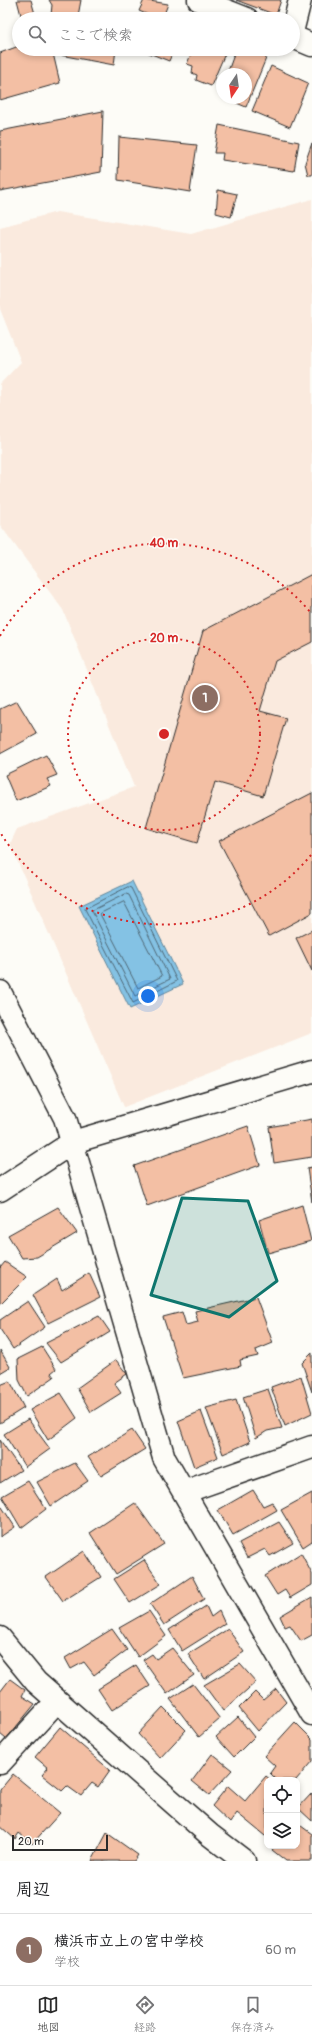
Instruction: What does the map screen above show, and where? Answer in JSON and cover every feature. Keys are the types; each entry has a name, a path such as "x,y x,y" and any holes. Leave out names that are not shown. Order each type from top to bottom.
{"street":[{"path":"199,0 229,12"},
{"path":"297,12 300,0"},
{"path":"300,40 312,45"},
{"path":"0,992 65,1118 164,1458 312,1714"},
{"path":"0,1190 73,1142 312,1071"},
{"path":"184,1492 312,1447"},
{"path":"0,1638 36,1682 210,1836 244,1861"},
{"path":"0,1763 57,1701"}],"highlighted area":[{"path":"182,1198 248,1201 277,1281 229,1317 151,1295"}],"shaded area":[{"path":"312,199 312,1033 124,1107 10,844 17,829 134,787 63,610 0,525 0,384 21,362 0,309 0,227 57,212 191,234"}],"water":[{"path":"132,881 183,984 130,1009 79,906"}],"building":[{"path":"17,0 31,0 34,12 20,12"},
{"path":"49,0 81,0 79,12 51,12 52,5"},
{"path":"144,0 168,4 165,12 139,11"},
{"path":"236,0 281,0 277,12 268,12"},
{"path":"12,49 12,56 54,56 60,83 0,100 0,53"},
{"path":"65,56 115,56 114,65"},
{"path":"156,56 171,56 169,61"},
{"path":"190,56 224,56 219,68 216,68 216,74 211,86 196,80 197,75 192,73 193,66 187,64"},
{"path":"233,56 267,56 252,92 252,68 229,68"},
{"path":"271,66 308,83 290,127 252,111"},
{"path":"239,104 247,104 246,107"},
{"path":"103,111 101,172 0,191 0,131"},
{"path":"219,125 299,142 294,171 222,160 223,153 214,153"},
{"path":"119,137 197,145 190,192 118,180"},
{"path":"312,143 312,175 308,175 305,163"},
{"path":"218,190 237,194 231,217 216,213"},
{"path":"312,574 312,642 275,661 260,711 286,718 263,796 215,782 197,843 146,828 203,631"},
{"path":"17,701 37,734 0,754 0,709"},
{"path":"46,755 57,775 47,779 51,786 16,801 5,775"},
{"path":"312,793 312,913 269,936 219,841"},
{"path":"312,930 312,971 296,938"},
{"path":"312,1119 312,1157 274,1163 269,1127"},
{"path":"248,1126 260,1165 147,1206 134,1166"},
{"path":"312,1167 312,1202 307,1168"},
{"path":"302,1205 311,1241 268,1253 259,1220"},
{"path":"58,1207 77,1233 37,1257 22,1258 8,1235"},
{"path":"5,1262 27,1277 0,1304 0,1268"},
{"path":"89,1273 100,1297 48,1323 33,1295 57,1279 62,1290"},
{"path":"256,1297 273,1343 256,1350 258,1356 240,1360 241,1366 183,1378 163,1317 182,1312 186,1325 198,1322 195,1311"},
{"path":"28,1301 45,1327 13,1349 0,1329 0,1320"},
{"path":"99,1316 110,1332 61,1362 46,1343"},
{"path":"42,1347 56,1369 51,1373 54,1377 27,1396 19,1380 18,1359"},
{"path":"0,1350 10,1367 0,1373"},
{"path":"312,1353 312,1392 302,1363"},
{"path":"116,1360 127,1374 114,1383 121,1393 91,1412 77,1388"},
{"path":"301,1376 312,1413 285,1426 271,1387"},
{"path":"10,1381 24,1408 0,1423 0,1385"},
{"path":"268,1389 282,1428 267,1431 256,1438 243,1397"},
{"path":"61,1393 77,1418 48,1440 30,1410"},
{"path":"236,1400 250,1442 223,1454 206,1408"},
{"path":"201,1411 218,1457 194,1467 178,1421"},
{"path":"28,1419 50,1449 25,1467 4,1434"},
{"path":"132,1430 145,1449 101,1476 88,1457"},
{"path":"0,1440 21,1470 0,1483"},
{"path":"75,1463 88,1481 51,1506 37,1482"},
{"path":"28,1481 46,1509 21,1528 2,1496"},
{"path":"253,1490 263,1506 272,1502 277,1510 233,1535 218,1510"},
{"path":"312,1493 312,1541 303,1547 281,1510"},
{"path":"135,1503 164,1544 116,1574 90,1533"},
{"path":"2,1507 15,1527 0,1537 0,1508"},
{"path":"279,1522 293,1543 270,1556 265,1549 247,1558 239,1543"},
{"path":"84,1551 101,1577 63,1601 46,1577"},
{"path":"301,1553 312,1574 312,1585 290,1598 285,1590 277,1595 265,1576"},
{"path":"144,1560 161,1584 130,1603 114,1579"},
{"path":"192,1576 204,1599 164,1625 150,1604"},
{"path":"312,1597 312,1635 301,1641 290,1625 285,1627 280,1616"},
{"path":"206,1606 211,1617 219,1611 225,1624 182,1651 169,1630"},
{"path":"149,1611 166,1636 138,1657 119,1628"},
{"path":"112,1629 127,1650 94,1675 84,1662 71,1669 65,1658"},
{"path":"228,1629 244,1652 204,1679 188,1654"},
{"path":"172,1648 194,1675 167,1694 143,1660 152,1654 156,1659"},
{"path":"240,1664 256,1682 223,1711 204,1685"},
{"path":"136,1665 150,1686 112,1710 98,1689"},
{"path":"10,1679 25,1690 22,1696 35,1704 6,1739 0,1734 0,1692"},
{"path":"193,1684 220,1719 199,1737 170,1699"},
{"path":"276,1689 286,1702 258,1731 239,1708 255,1692 263,1700"},
{"path":"163,1707 186,1730 160,1758 138,1734"},
{"path":"238,1717 254,1737 234,1757 216,1737"},
{"path":"295,1722 312,1739 312,1761 299,1777 274,1777 270,1773 275,1766 264,1756"},
{"path":"60,1727 110,1770 98,1787 92,1783 81,1796 67,1786 62,1791 42,1775 48,1768 35,1757"},
{"path":"212,1754 232,1770 209,1795 192,1781"},
{"path":"13,1774 60,1813 32,1844 19,1833 15,1839 0,1826 0,1790"},
{"path":"264,1778 264,1835 237,1813 230,1823 212,1806 228,1786 245,1801"},
{"path":"312,1793 312,1821 300,1810 300,1806"},
{"path":"300,1825 312,1834 312,1861 286,1861 272,1850 300,1849"},
{"path":"107,1833 138,1855 134,1861 92,1861"}],"place":[{"name":"横浜市立上の宮中学校","path":"205,698"}]}
